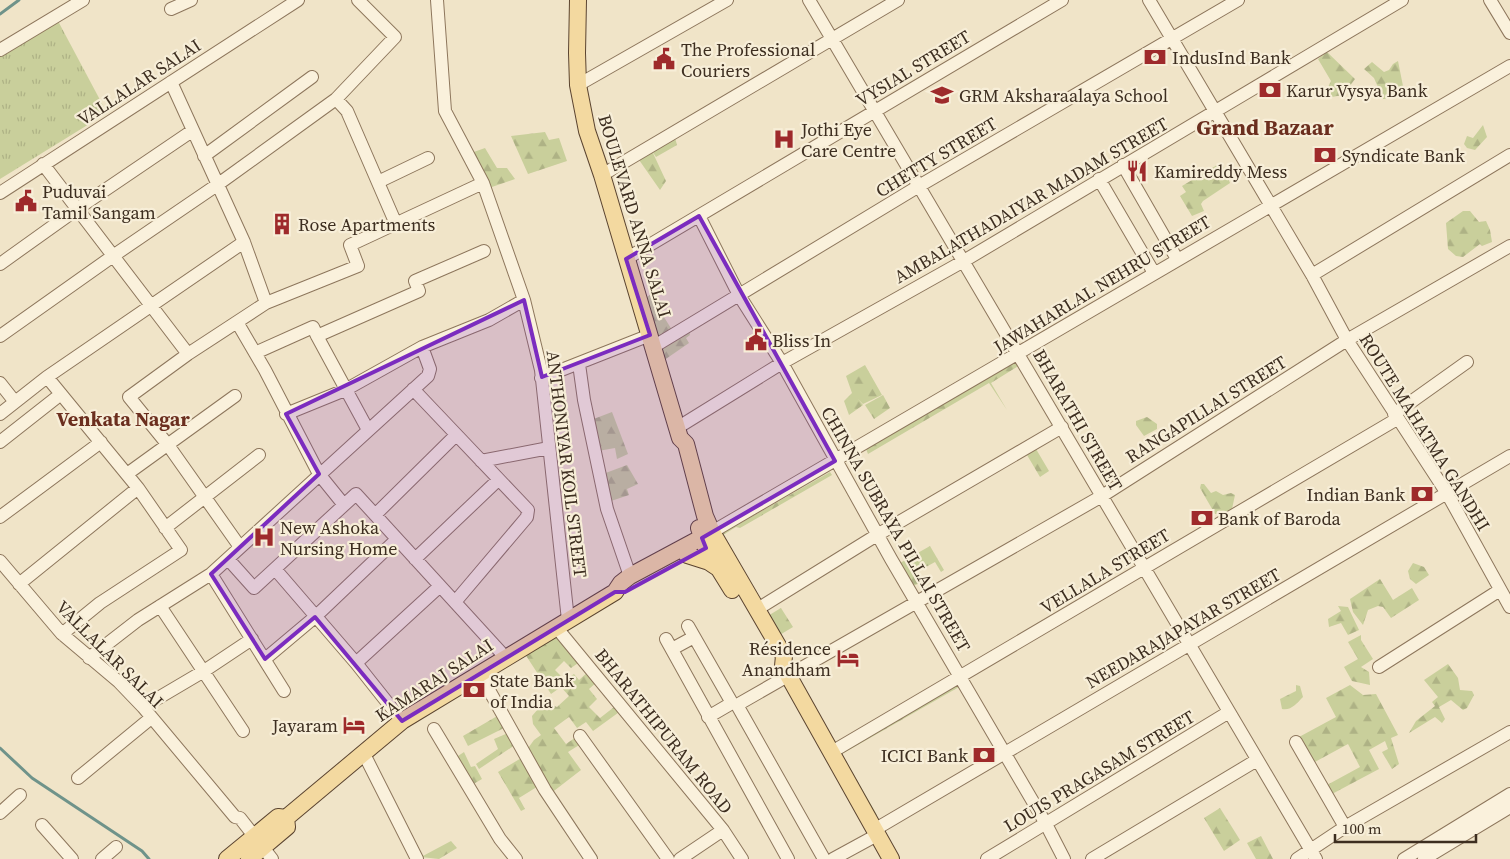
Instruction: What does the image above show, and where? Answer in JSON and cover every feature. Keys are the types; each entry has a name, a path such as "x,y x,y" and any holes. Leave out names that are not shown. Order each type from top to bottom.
{"main road":[{"name":"BOULEVARD ANNA SALAI","path":"578,0 578,85 587,131 602,175 678,433 686,444 705,516 709,540 719,569 775,662 786,670"},
{"name":"BOULEVARD ANNA SALAI","path":"709,540 784,656 786,670 830,753 891,859"},
{"name":"KAMARAJ SALAI","path":"227,859 258,849 278,817 286,818 362,752 402,721 615,592 621,583 630,576 684,546 709,540"},
{"name":"KAMARAJ SALAI","path":"615,592 625,592 709,540"},
{"path":"687,555 709,562 719,569"}],"street":[{"path":"0,50 83,0"},
{"path":"171,9 191,0"},
{"name":"VALLALAR SALAI","path":"0,193 298,0"},
{"path":"0,336 218,185 336,99 395,37 358,0"},
{"name":"ANTHONIYAR KOIL STREET","path":"437,0 445,111 483,183 524,300 542,378 562,624"},
{"path":"578,85 727,0"},
{"name":"BHARATHI STREET","path":"809,0 962,262 1019,353 1314,855"},
{"path":"602,175 898,0"},
{"name":"VYSIAL STREET","path":"626,259 1062,0"},
{"path":"1149,0 1215,113"},
{"name":"CHETTY STREET","path":"542,378 651,341 740,295 919,186 1238,0"},
{"name":"AMBALATHADAIYAR MADAM STREET","path":"678,433 782,363 962,262 1402,0"},
{"path":"1490,0 1510,33"},
{"name":"JAWAHARLAL NEHRU STREET","path":"709,540 835,461 1269,205 1510,66"},
{"path":"204,156 258,114 312,77"},
{"path":"171,82 244,242 266,303"},
{"path":"336,99 347,111 396,224"},
{"name":"ROUTE MAHATMA GANDHI","path":"1215,113 1312,275 1347,340 1448,495 1510,607"},
{"path":"0,264 192,131"},
{"path":"1312,275 1510,154"},
{"path":"378,182 428,158"},
{"path":"43,164 188,354"},
{"path":"1123,165 1177,259"},
{"path":"1099,179 1154,273"},
{"path":"240,547 168,445 129,397 188,354 266,303 358,266 350,245 483,183"},
{"name":"CHINNA SUBRAYA PILLAI STREET","path":"699,216 740,295 782,363 877,535 1046,824 1064,859"},
{"path":"0,414 47,377 244,242"},
{"name":"RANGAPILLAI STREET","path":"708,716 734,704 786,670 916,603 1102,496 1347,340 1510,246"},
{"path":"317,336 419,291 415,281 484,251"},
{"path":"286,414 345,390 422,346 489,320 524,300"},
{"path":"237,322 319,474 344,505"},
{"path":"255,353 313,327 368,430"},
{"path":"89,658 160,606 211,574 413,389 430,372 422,346"},
{"name":"VELLALA STREET","path":"830,753 1144,568 1396,416 1467,362"},
{"path":"579,364 584,400 607,509 630,576"},
{"path":"47,377 138,488 181,550 100,603 62,634"},
{"path":"0,383 15,402"},
{"path":"413,389 498,480 526,507 527,517 455,602"},
{"path":"0,442 61,394"},
{"path":"127,474 235,396"},
{"path":"756,610 877,535 1062,427"},
{"path":"375,515 456,435"},
{"path":"0,516 100,442"},
{"path":"481,461 549,448"},
{"path":"166,528 259,455"},
{"name":"NEEDARAJAPAYAR STREET","path":"876,832 1189,644 1448,495 1510,456"},
{"path":"415,559 498,480"},
{"path":"19,584 138,488"},
{"path":"228,558 254,588 356,494 506,658"},
{"path":"265,658 315,617 397,539"},
{"name":"VALLALAR SALAI","path":"0,561 62,634 119,682 147,713 235,817 234,822 258,849"},
{"path":"275,569 356,663 402,721"},
{"path":"211,574 284,691"},
{"path":"356,663 440,586"},
{"path":"1379,667 1500,590"},
{"path":"160,606 243,731"},
{"name":"BHARATHIPURAM ROAD","path":"562,624 723,830 742,859"},
{"path":"688,626 824,859"},
{"path":"694,638 669,644 788,859"},
{"path":"78,778 147,713 252,639"},
{"path":"480,674 545,790 591,859"},
{"name":"LOUIS PRAGASAM STREET","path":"988,859 1229,712"},
{"path":"434,729 500,839 516,859"},
{"path":"1297,859 1314,855 1346,827 1510,732"},
{"path":"580,736 668,859"},
{"path":"1296,742 1346,827"},
{"path":"362,752 417,859"},
{"path":"1092,859 1257,760"},
{"path":"1404,859 1510,794"},
{"path":"0,814 20,795"},
{"path":"1424,859 1510,807"},
{"path":"42,825 72,859"},
{"path":"680,859 723,830"},
{"path":"833,859 876,832"},
{"path":"102,859 116,847"}],"highlighted area":[{"path":"699,216 835,461 702,538 706,548 625,592 615,592 402,721 315,617 265,659 211,574 319,474 286,414 524,300 542,377 650,335 626,259"}],"green space":[{"path":"58,21 107,113 0,179 0,57"},
{"path":"1327,52 1355,79 1343,95 1332,97 1328,87 1331,81 1318,59"},
{"path":"1398,61 1403,86 1407,89 1392,99 1383,99 1374,78 1364,69 1372,62 1384,72 1389,70"},
{"path":"1483,125 1487,137 1475,150 1467,148 1464,144 1467,136 1473,138"},
{"path":"545,132 549,140 559,138 567,161 528,174 511,136"},
{"path":"674,134 677,145 656,157 652,151 666,181 660,190 637,157"},
{"path":"485,148 497,168 507,168 515,179 489,188 471,153"},
{"path":"1222,162 1230,183 1203,201 1201,204 1204,211 1192,216 1180,196 1186,192 1182,186"},
{"path":"1463,211 1470,211 1479,222 1486,221 1492,242 1482,246 1480,244 1463,257 1456,256 1448,249 1446,223"},
{"path":"650,295 674,333 653,346 640,302"},
{"path":"688,327 690,335 686,338 689,343 660,363 654,347"},
{"path":"1017,361 1020,365 991,383 1007,410 989,383 868,454 866,449"},
{"path":"865,365 882,395 863,404 858,399 863,405 849,415 844,401 852,393 846,376"},
{"path":"883,395 890,408 874,419 865,405"},
{"path":"612,412 628,454 617,459 615,448 598,451 591,420"},
{"path":"1147,417 1157,424 1157,429 1144,436 1136,425 1136,421"},
{"path":"1036,449 1049,471 1040,477 1027,455"},
{"path":"627,465 638,484 627,489 629,495 611,501 603,474"},
{"path":"830,472 832,475 740,528 736,527 723,535 724,537 718,536"},
{"path":"1201,484 1204,484 1211,493 1216,491 1223,495 1231,493 1235,495 1232,509 1220,517 1221,514 1215,514 1200,488"},
{"path":"930,546 944,570 941,572 935,562 915,573 920,583 913,586 900,563"},
{"path":"1413,563 1424,567 1429,575 1416,584 1410,579 1408,571"},
{"path":"1380,579 1393,600 1412,588 1419,600 1391,618 1383,607 1378,606 1368,610 1363,625 1353,612 1350,599"},
{"path":"1338,606 1348,607 1359,630 1348,635 1341,623 1329,627 1328,619 1341,611"},
{"path":"781,608 793,627 778,636 766,617"},
{"path":"555,630 581,661 571,668 564,661 555,670 565,680 574,674 579,680 590,670 598,681 589,689 597,699 589,707 600,718 618,704 622,710 593,731 586,722 577,728 569,717 554,728 566,744 579,735 584,742 568,752 581,770 550,794 526,751 534,740 541,735 533,724 532,716 538,709 550,704 557,707 569,696 561,687 551,694 523,651"},
{"path":"1361,635 1361,640 1373,659 1361,667 1369,672 1370,685 1352,681 1344,667 1358,659 1348,642"},
{"path":"1448,664 1458,678 1460,690 1472,691 1474,695 1467,708 1463,710 1451,700 1439,707 1445,719 1442,723 1435,717 1409,733 1416,721 1435,706 1432,702 1438,697 1424,680"},
{"path":"958,685 959,687 842,754 877,815 875,816 839,754"},
{"path":"1296,685 1300,686 1303,697 1291,708 1282,709 1280,699 1296,691"},
{"path":"1350,685 1363,695 1376,694 1398,735 1391,738 1399,764 1392,769 1382,752 1388,749 1385,741 1369,750 1379,769 1332,794 1327,785 1360,767 1348,744 1313,763 1299,737 1336,717 1326,698"},
{"path":"499,715 506,727 468,746 463,736"},
{"path":"508,733 515,745 479,769 476,764 498,749 494,739"},
{"path":"464,752 471,767 475,766 482,779 470,786 455,758"},
{"path":"523,757 540,785 519,798 525,809 521,811 498,772"},
{"path":"1220,808 1240,840 1224,851 1204,818"},
{"path":"1261,836 1273,859 1256,859 1247,843"},
{"path":"451,841 457,848 439,859 421,857"}],"waterway":[{"path":"0,14 19,0"},
{"path":"0,748 32,778 142,851 149,859"}],"place":[{"name":"IndusInd Bank","path":"1155,57"},
{"name":"The Professional Couriers","path":"664,59"},
{"name":"Karur Vysya Bank","path":"1270,90"},
{"name":"GRM Aksharaalaya School","path":"942,95"},
{"name":"Jothi Eye Care Centre","path":"784,139"},
{"name":"Syndicate Bank","path":"1325,155"},
{"name":"Kamireddy Mess","path":"1137,171"},
{"name":"Puduvai Tamil Sangam","path":"26,201"},
{"name":"Rose Apartments","path":"282,224"},
{"name":"Bliss In","path":"756,340"},
{"name":"Indian Bank","path":"1422,494"},
{"name":"Bank of Baroda","path":"1202,518"},
{"name":"New Ashoka Nursing Home","path":"264,537"},
{"name":"Résidence Anandham","path":"848,658"},
{"name":"State Bank of India","path":"474,690"},
{"name":"Jayaram","path":"354,725"},
{"name":"ICICI Bank","path":"984,755"}],"district":[{"name":"Grand Bazaar","path":"1265,127"},
{"name":"Venkata Nagar","path":"123,419"}]}
